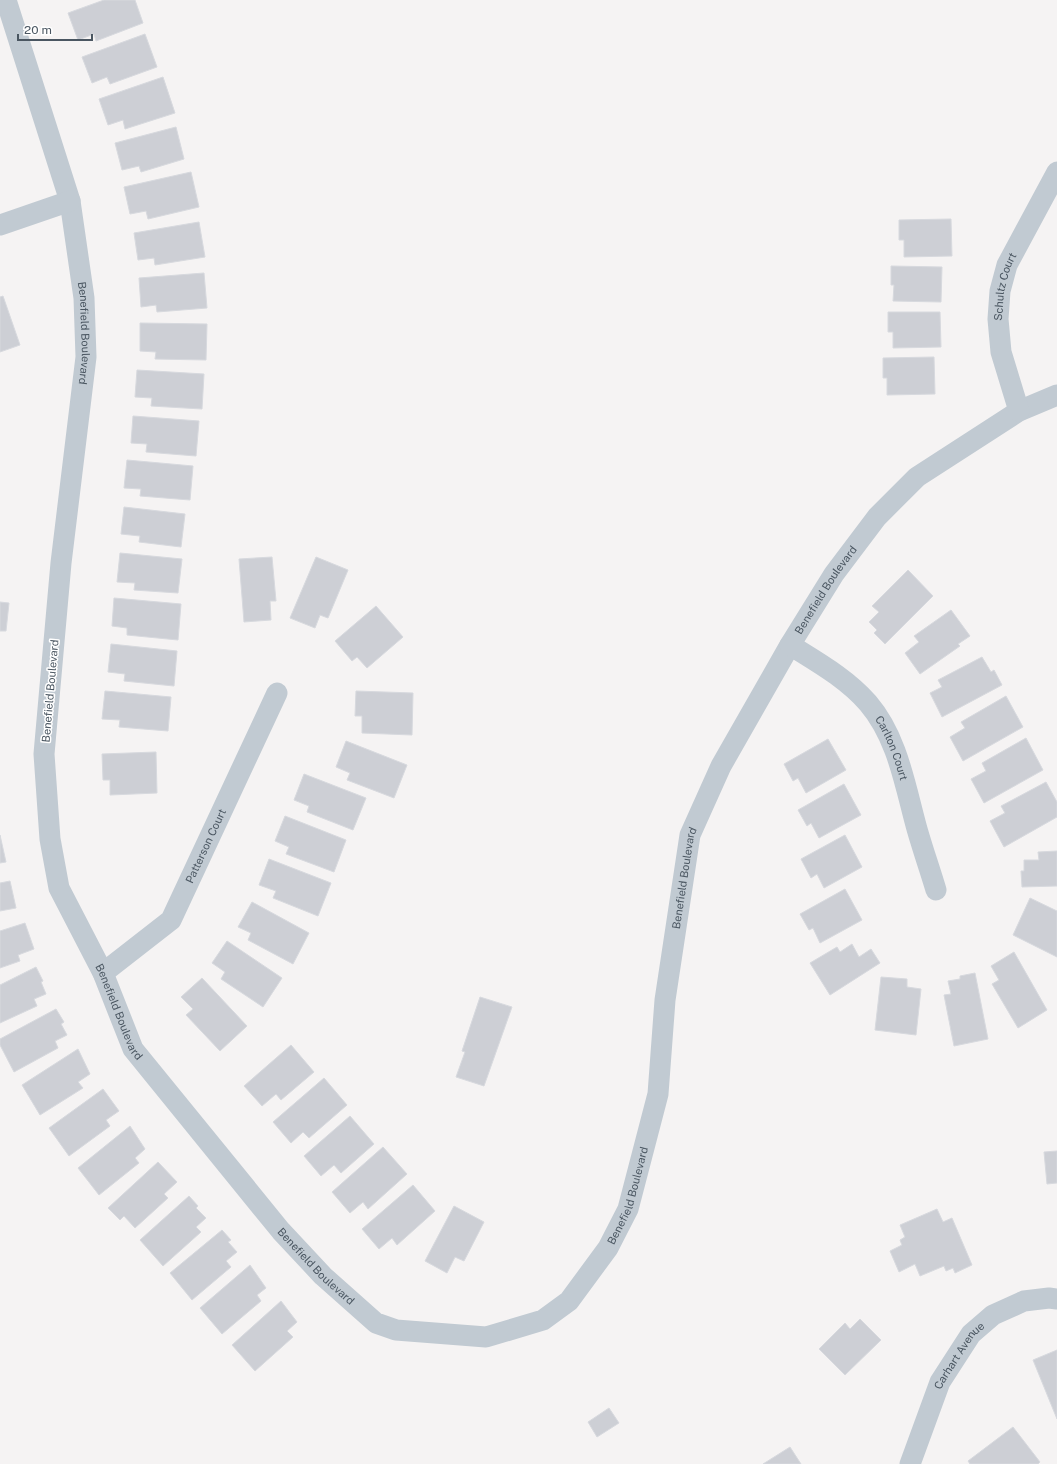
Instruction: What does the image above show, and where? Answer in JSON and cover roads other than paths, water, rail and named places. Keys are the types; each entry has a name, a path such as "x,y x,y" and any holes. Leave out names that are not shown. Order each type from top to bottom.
{"street":[{"name":"Benefield Boulevard","path":"6,0 70,201 84,298 86,357 61,563 44,754 50,839 60,888 103,973 133,1048 281,1231 322,1276 376,1323 396,1330 486,1337 543,1320 569,1301 608,1248 628,1209 658,1094 665,1000 690,836 721,766 790,645 834,574 876,518 917,477 1019,411 1057,395"},
{"name":"Schultz Court","path":"1019,411 1001,352 998,319 1000,291 1007,265 1057,172"},
{"path":"0,224 70,201"},
{"name":"Carlton Court","path":"790,645 837,674 868,703 888,732 901,769 917,829 936,890"},
{"name":"Patterson Court","path":"103,973 171,920 277,693"},
{"name":"Carhart Avenue","path":"910,1464 940,1382 972,1334 993,1315 1024,1301 1049,1298 1057,1300"}]}
